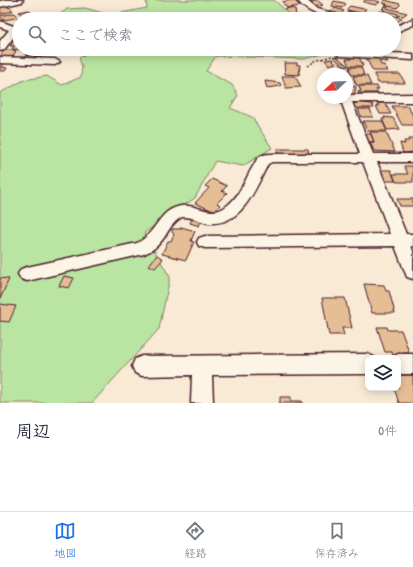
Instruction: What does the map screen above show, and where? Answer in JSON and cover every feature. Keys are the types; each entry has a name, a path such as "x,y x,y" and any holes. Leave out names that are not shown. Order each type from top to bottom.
{"street":[{"path":"0,4 19,0"},
{"path":"301,0 314,11 318,12"},
{"path":"401,27 413,22"},
{"path":"0,24 12,28"},
{"path":"0,48 12,33"},
{"path":"390,56 413,57"},
{"path":"0,60 55,62"},
{"path":"413,98 345,99 369,159 407,240 413,272"},
{"path":"27,274 130,252 147,246 152,243 171,218 178,212 186,211 212,218 222,216 237,206 263,160 270,158 413,158"},
{"path":"205,242 407,240"},
{"path":"142,366 365,364"},
{"path":"401,364 413,364"},
{"path":"202,365 202,403"}],"path":[{"path":"308,66 320,59 334,56"}],"green space":[{"path":"146,0 274,0 288,12 126,12 147,8"},
{"path":"85,8 99,12 63,12 67,9"},
{"path":"83,56 216,56 206,71 232,85 238,95 230,108 252,117 272,148 243,166 215,161 195,198 144,233 170,277 159,329 92,403 0,403 0,93 24,80 47,76 62,85 81,77 82,67 79,58"},
{"path":"216,56 315,56 304,59"}],"building":[{"path":"292,0 300,6 287,8 282,2"},
{"path":"365,0 380,2 376,5 363,2"},
{"path":"385,0 400,5 397,8 385,5 387,4 382,3"},
{"path":"318,1 323,5 313,7 307,2"},
{"path":"334,1 346,4 342,8 332,6"},
{"path":"5,6 11,8 13,11 1,14 0,7"},
{"path":"350,6 366,9 363,12 346,10"},
{"path":"385,6 388,6 387,8 407,13 403,16 401,16 401,12 390,12 382,9"},
{"path":"335,8 344,11 343,12 330,12"},
{"path":"286,9 295,9 295,12 287,12"},
{"path":"29,10 31,12 19,12"},
{"path":"12,14 12,19 3,20 0,16"},
{"path":"4,50 12,50 12,58 0,57"},
{"path":"26,56 41,56 38,59 24,59"},
{"path":"336,56 348,66 345,67 333,57"},
{"path":"351,57 359,57 363,66 349,66 346,59 351,59"},
{"path":"366,58 385,58 388,62 379,61 388,71 373,71"},
{"path":"332,59 336,63 329,65 325,60"},
{"path":"0,63 5,63 2,67 7,68 5,71 0,71"},
{"path":"284,63 297,63 297,65 300,65 299,75 285,74"},
{"path":"361,67 364,75 353,75 353,68 349,68"},
{"path":"374,74 400,74 405,83 378,83"},
{"path":"282,76 295,76 301,87 286,88"},
{"path":"353,76 367,76 371,85 356,85"},
{"path":"265,81 280,83 281,86 267,88"},
{"path":"353,86 356,87 353,95"},
{"path":"359,86 377,86 379,89 376,89 378,93 359,93 358,91 361,91"},
{"path":"353,103 372,104 374,108 355,108"},
{"path":"377,103 385,103 391,114 380,114 376,106 379,106"},
{"path":"392,106 408,106 413,116 413,125 402,125"},
{"path":"358,109 370,109 373,117 361,117"},
{"path":"384,117 393,118 400,129 387,130 382,119 385,119"},
{"path":"363,121 382,121 387,131 367,131"},
{"path":"370,132 386,132 395,152 374,151 370,142 374,142"},
{"path":"365,134 371,134 374,142 368,142"},
{"path":"408,139 413,139 413,152 403,153 400,143 405,144 404,141 409,141"},
{"path":"277,149 308,149 309,154 278,154"},
{"path":"404,166 413,166 413,182 396,182 393,174 408,174"},
{"path":"379,170 391,170 395,181 383,181"},
{"path":"212,179 227,186 222,191 227,193 217,203 220,205 215,211 195,203 209,188 205,186"},
{"path":"397,199 413,199 413,206 400,206"},
{"path":"192,219 201,221 199,226 190,223"},
{"path":"181,227 195,231 191,241 194,242 186,260 162,254 168,241 171,241 174,234 172,229 181,229"},
{"path":"157,255 163,259 155,268 149,265"},
{"path":"64,276 74,278 69,288 59,286"},
{"path":"0,278 9,279 0,299"},
{"path":"364,284 384,285 386,291 389,291 395,313 372,313"},
{"path":"322,298 345,298 352,328 342,328 344,335 329,335"},
{"path":"0,304 16,306 9,322 0,321"},
{"path":"377,327 387,327 388,330 401,330 409,352 402,352 404,356 401,356 393,355 392,352 385,352"},
{"path":"401,375 413,375 413,403 399,403 395,391 401,391"},
{"path":"280,397 291,397 291,401 302,401 302,403 279,403"}]}
